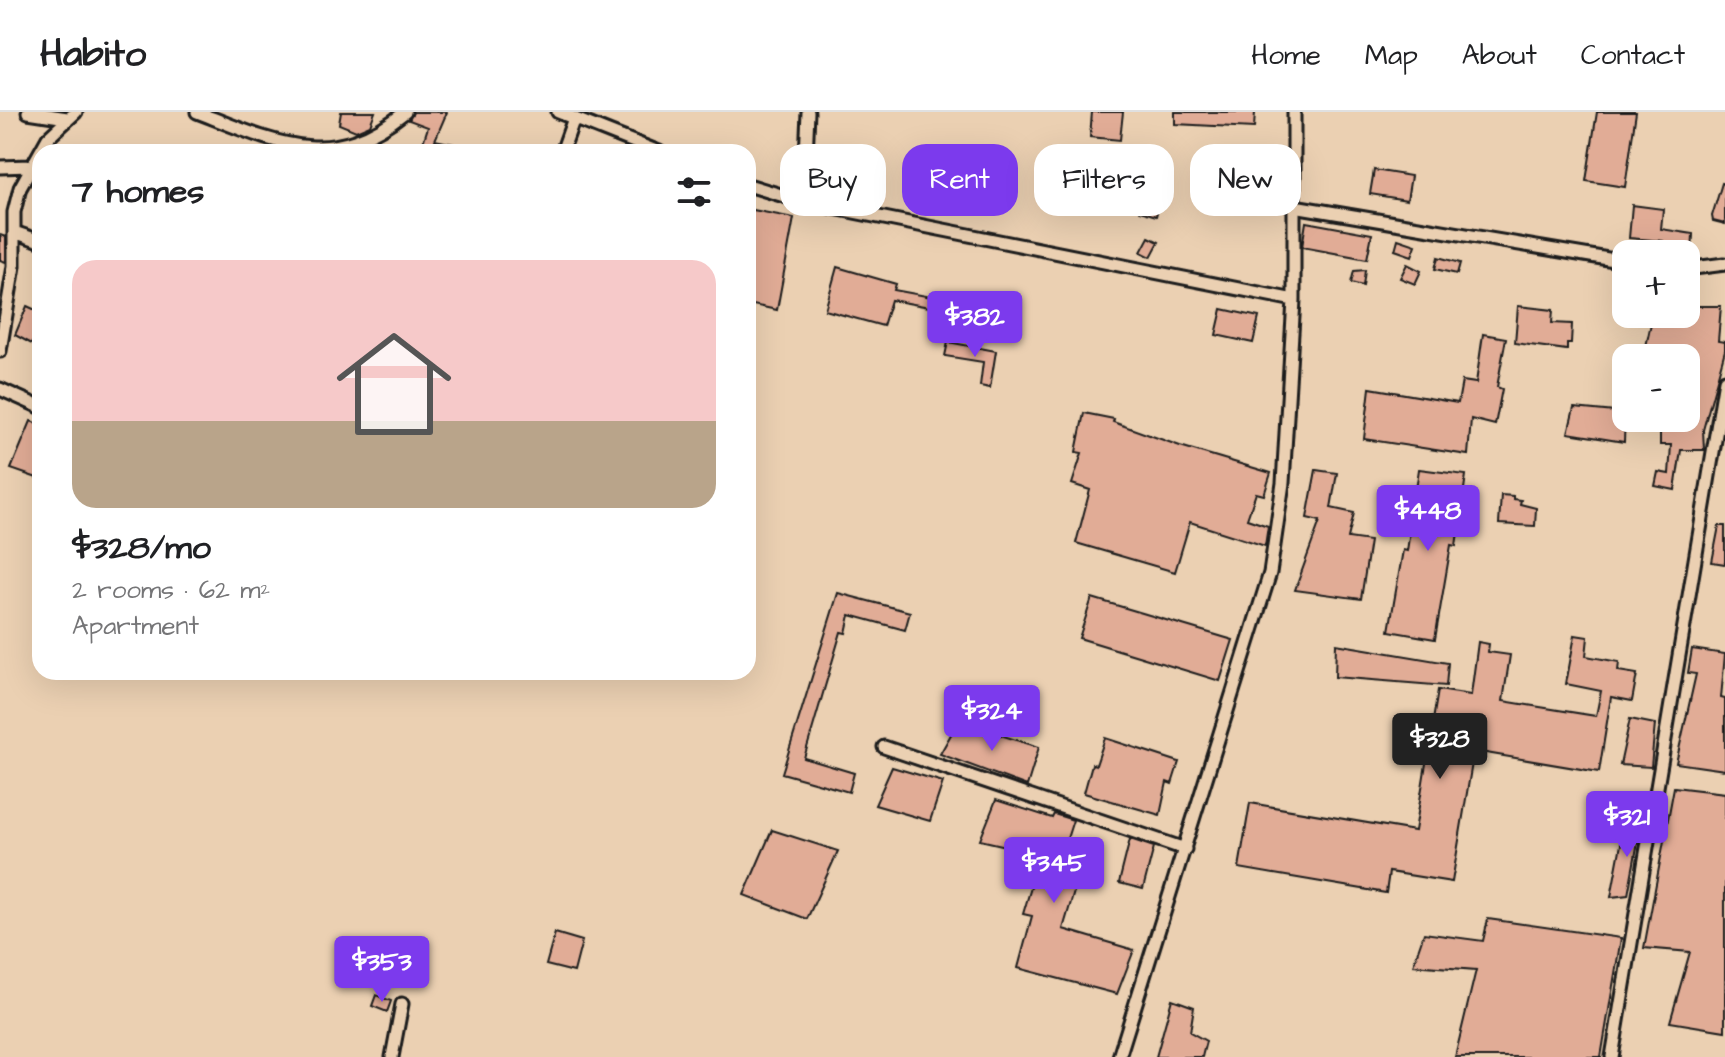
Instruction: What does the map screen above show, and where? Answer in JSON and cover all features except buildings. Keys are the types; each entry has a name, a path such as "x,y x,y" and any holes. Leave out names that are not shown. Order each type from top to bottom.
{"street":[{"path":"28,112 71,115"},
{"path":"197,112 276,142 293,144"},
{"path":"342,144 371,136 405,112"},
{"path":"558,112 639,144"},
{"path":"807,144 808,112"},
{"path":"1294,112 1294,144"},
{"path":"48,144 71,115"},
{"path":"565,144 574,118"},
{"path":"0,351 14,266 14,232 20,188 32,164"},
{"path":"0,167 30,166"},
{"path":"756,187 780,195"},
{"path":"1301,207 1612,260"},
{"path":"874,216 1294,300"},
{"path":"1119,1057 1270,573 1283,483 1294,300 1294,216"},
{"path":"14,232 32,238"},
{"path":"1700,267 1725,264"},
{"path":"1612,1057 1725,380"},
{"path":"0,389 32,403"},
{"path":"884,747 1185,849"},
{"path":"392,1057 402,1004"}]}
